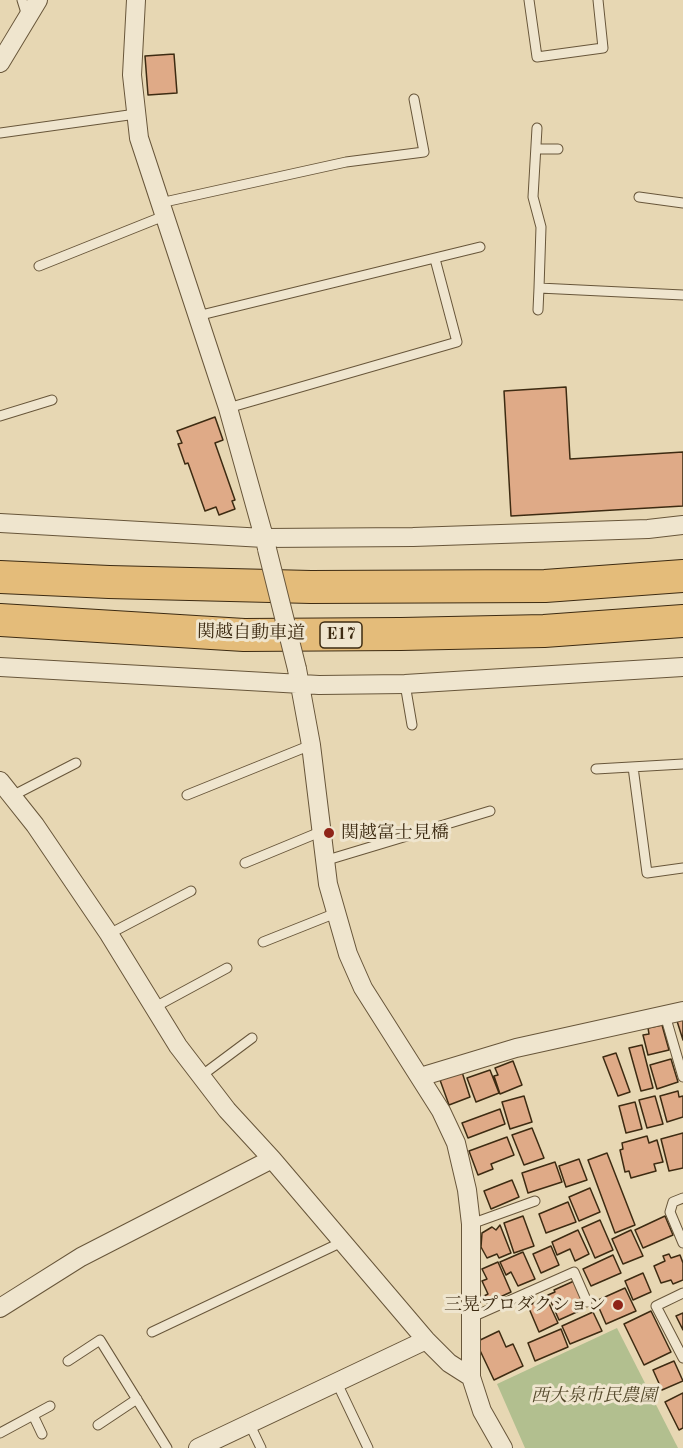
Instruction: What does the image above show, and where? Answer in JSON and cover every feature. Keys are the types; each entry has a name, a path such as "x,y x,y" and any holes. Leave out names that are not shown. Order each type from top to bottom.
{"highway":[{"path":"0,577 334,587 545,586 683,576"},
{"name":"関越自動車道","path":"0,620 244,635 544,631 683,621"}],"street":[{"path":"0,63 38,0"},
{"path":"136,0 132,75 139,138 228,408 266,543 299,677 310,744 324,861 348,954 363,988 441,1111 456,1143 467,1190 471,1224 471,1377 482,1411 502,1448"},
{"path":"0,523 266,543 648,529 683,525"},
{"path":"0,667 299,677 405,684 683,668"},
{"path":"0,781 35,825 109,934 178,1046 226,1110 272,1159 426,1340 449,1363 471,1377"},
{"path":"420,1077 516,1048 674,1013"},
{"path":"0,1308 81,1257 272,1159"},
{"path":"198,1448 426,1340"}],"lane":[{"path":"22,0 27,18"},
{"path":"529,0 537,57 603,48 598,0"},
{"path":"39,266 162,210 346,162 424,152 414,99"},
{"path":"0,133 136,114"},
{"path":"537,128 533,197 541,227 538,310"},
{"path":"536,149 558,149"},
{"path":"639,197 683,203"},
{"path":"197,315 480,247"},
{"path":"228,408 457,342 435,259"},
{"path":"539,288 683,295"},
{"path":"1,413 52,400"},
{"path":"405,684 412,725"},
{"path":"188,795 310,744"},
{"path":"12,796 76,763"},
{"path":"596,770 683,764"},
{"path":"633,767 647,873 683,868"},
{"path":"324,861 490,811"},
{"path":"245,863 320,832"},
{"path":"109,934 191,891"},
{"path":"263,942 336,913"},
{"path":"154,1007 227,968"},
{"path":"674,1013 683,1077"},
{"path":"201,1076 252,1038"},
{"path":"683,1198 674,1202 670,1212 683,1243"},
{"path":"471,1224 535,1201"},
{"path":"152,1332 342,1242"},
{"path":"470,1318 574,1272 587,1302"},
{"path":"683,1293 656,1306 683,1358"},
{"path":"68,1361 100,1340 167,1448"},
{"path":"338,1383 368,1448"},
{"path":"98,1425 137,1399"},
{"path":"0,1433 50,1406"},
{"path":"33,1415 42,1434"},
{"path":"250,1425 261,1448"}],"green space":[{"name":"西大泉市民農園","path":"617,1328 678,1448 525,1448 497,1384"}],"building":[{"path":"174,54 177,93 148,95 145,56"},
{"path":"566,387 570,459 683,452 683,506 511,516 504,391"},
{"path":"215,417 223,440 215,443 235,500 232,501 235,509 219,515 216,507 205,511 188,463 185,464 178,444 182,443 177,431"},
{"path":"683,1019 683,1040 677,1021"},
{"path":"662,1025 669,1050 648,1055 643,1035 649,1034 648,1028"},
{"path":"642,1045 653,1088 641,1091 629,1048"},
{"path":"616,1053 630,1092 618,1096 603,1057"},
{"path":"671,1059 678,1082 657,1089 650,1065"},
{"path":"513,1061 522,1085 500,1094 494,1076 498,1075 495,1068"},
{"path":"490,1070 499,1093 476,1102 467,1078"},
{"path":"462,1072 470,1097 449,1105 440,1080"},
{"path":"678,1091 679,1097 683,1096 683,1117 667,1122 660,1096"},
{"path":"524,1096 532,1122 510,1129 502,1102"},
{"path":"655,1096 663,1124 647,1128 639,1100"},
{"path":"635,1102 642,1129 626,1133 619,1106"},
{"path":"500,1109 505,1124 468,1138 462,1123"},
{"path":"532,1128 544,1158 524,1165 512,1135"},
{"path":"683,1133 683,1168 669,1171 661,1139"},
{"path":"647,1136 649,1143 657,1140 663,1162 654,1164 656,1171 631,1178 629,1171 625,1172 620,1150 623,1149 622,1143"},
{"path":"507,1137 514,1155 491,1164 493,1169 478,1175 469,1151"},
{"path":"607,1153 635,1225 615,1233 588,1160"},
{"path":"579,1159 587,1180 566,1187 559,1166"},
{"path":"555,1162 562,1182 528,1193 522,1173"},
{"path":"512,1180 519,1197 491,1209 484,1191"},
{"path":"590,1188 600,1212 579,1221 569,1197"},
{"path":"568,1202 576,1222 546,1233 539,1214"},
{"path":"523,1216 534,1246 514,1253 504,1223"},
{"path":"665,1216 673,1235 643,1248 635,1230"},
{"path":"600,1220 613,1250 595,1258 582,1228"},
{"path":"500,1225 511,1253 499,1258 497,1254 487,1258 481,1247 482,1233 492,1227 496,1230"},
{"path":"578,1230 589,1254 575,1261 570,1249 557,1255 552,1242"},
{"path":"631,1230 643,1256 623,1264 612,1239"},
{"path":"551,1246 559,1265 541,1273 533,1254"},
{"path":"523,1252 535,1279 518,1286 511,1272 506,1275 500,1262"},
{"path":"669,1254 671,1258 680,1255 683,1263 683,1280 673,1284 671,1280 661,1283 654,1266 665,1261 663,1256"},
{"path":"613,1255 621,1273 591,1286 583,1269"},
{"path":"498,1262 511,1292 487,1303 484,1296 488,1294 482,1281 487,1279 482,1269"},
{"path":"643,1273 651,1292 633,1300 625,1281"},
{"path":"574,1281 584,1305 578,1308 579,1311 559,1320 548,1295"},
{"path":"625,1288 636,1311 606,1324 596,1301"},
{"path":"546,1297 558,1323 539,1332 528,1306"},
{"path":"651,1311 671,1352 644,1365 624,1324"},
{"path":"593,1312 602,1331 570,1344 562,1326"},
{"path":"683,1313 683,1330 676,1316"},
{"path":"561,1329 568,1347 535,1361 528,1343"},
{"path":"499,1331 506,1347 513,1344 523,1366 494,1380 476,1342"},
{"path":"674,1361 683,1381 662,1390 653,1370"},
{"path":"683,1393 683,1428 679,1430 665,1402"}],"place":[{"name":"関越富士見橋","path":"329,833"},
{"name":"三晃プロダクション","path":"618,1305"}]}
